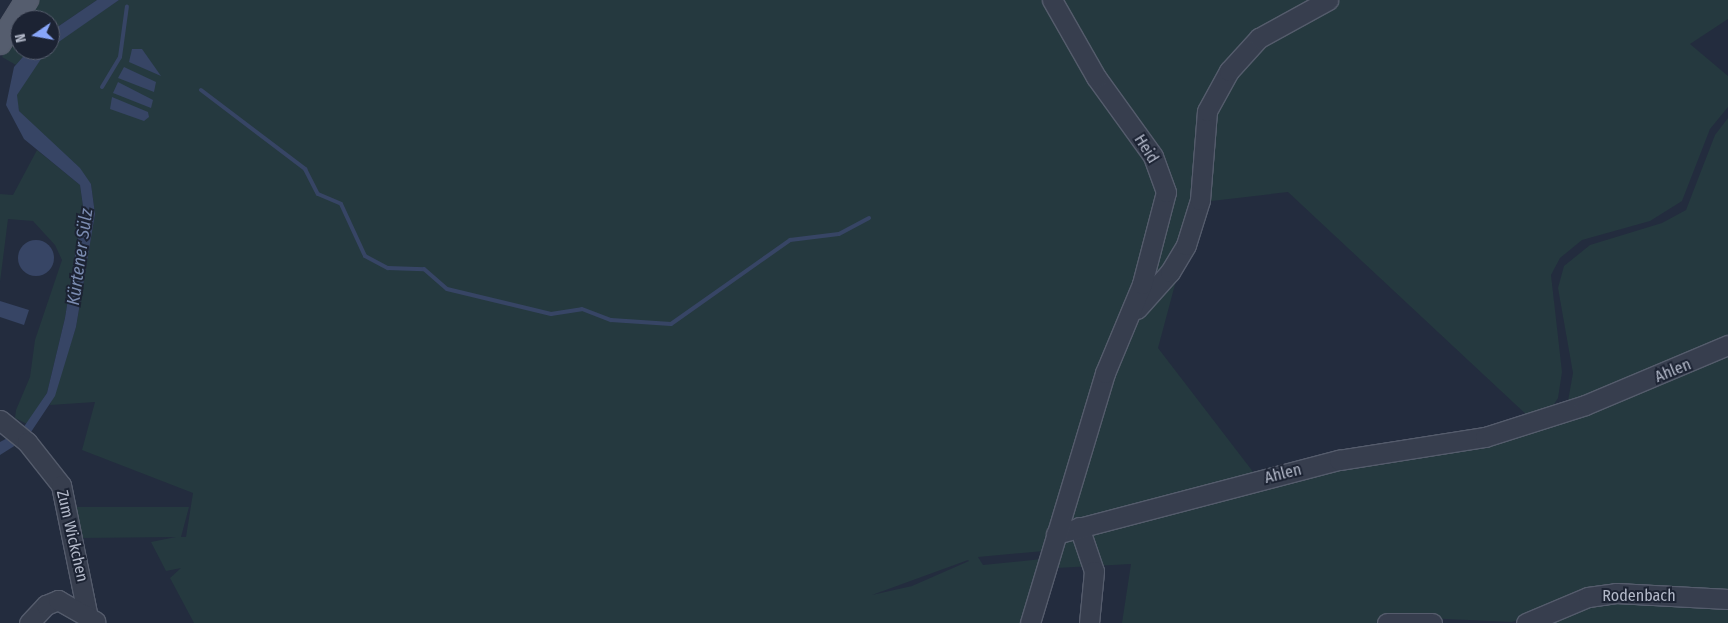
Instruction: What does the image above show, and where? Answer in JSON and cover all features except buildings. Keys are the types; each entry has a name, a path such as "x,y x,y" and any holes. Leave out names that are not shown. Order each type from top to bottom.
{"main road":[{"path":"0,43 27,0"}],"street":[{"name":"Heid","path":"1052,0 1096,77 1154,156 1166,192 1131,316"},
{"path":"1030,623 1108,365 1131,316 1170,272 1186,246 1200,200 1207,111 1229,71 1259,38 1328,0"},
{"name":"Ahlen","path":"1056,534 1339,460 1485,437 1585,406 1728,345"},
{"name":"Zum Wickchen","path":"7,424 27,442 61,486 92,621"},
{"path":"1079,527 1094,571 1089,623"},
{"name":"Rodenbach","path":"1526,623 1588,597 1616,593 1728,599"},
{"name":"Zum Wickchen","path":"29,623 46,605 58,600 92,621"},
{"path":"1387,623 1432,623"}],"shaded area":[{"path":"37,0 97,0 60,25 60,10 31,10"},
{"path":"119,0 1048,0 1151,157 1163,192 1044,551 978,557 983,565 1042,559 1025,623 194,623 170,578 181,568 166,571 151,542 176,537 81,538 75,507 189,507 181,537 186,537 193,493 82,450 95,402 50,405 76,327 95,214 91,184 19,111 16,95 36,61 60,60 60,40","holes":["968,560 969,561 912,586 872,595"]},
{"path":"1057,0 1315,0 1225,68 1189,227 1151,286 1170,190"},
{"path":"1331,0 1728,0 1728,19 1690,44 1728,76 1728,107 1710,129 1682,201 1650,221 1582,240 1560,258 1551,275 1562,372 1558,398 1549,412 1531,419 1288,192 1203,202 1209,113 1262,38"},
{"path":"10,44 10,60 20,60 16,65 2,57"},
{"path":"1728,118 1728,340 1689,359 1568,401 1573,373 1558,288 1564,266 1590,245 1662,223 1686,210 1715,135"},
{"path":"37,150 80,185 83,206 65,318 47,393 27,424 15,418 16,410 30,377 35,340 62,260 55,245 33,221 8,219 0,282 0,194 13,195"},
{"path":"1181,262 1158,348 1257,477 1072,523 1068,520 1110,376 1132,325"},
{"path":"1728,350 1728,595 1616,589 1512,622 1403,617 1376,623 1122,623 1131,564 1056,568 1063,539 1338,464 1411,455"},
{"path":"1590,600 1728,604 1728,623 1543,623"}],"water":[{"path":"97,0 119,0 60,41 60,25"},
{"path":"132,49 142,49 161,76 129,62"},
{"name":"Kürtener Sülz","path":"20,60 40,60 17,95 19,111 80,168 91,184 95,214 76,327 55,396 27,438 0,455 0,442 21,431 47,393 65,318 83,206 80,185 24,139 6,105 14,67"},
{"path":"124,67 156,82 154,92 118,78"},
{"path":"118,82 153,100 151,108 113,93"},
{"path":"112,97 148,112 149,117 144,121 110,109"},
{"path":"36,240 43,241 49,245 53,251 53,265 49,271 43,275 36,276 29,275 23,271 19,265 18,258 19,251 23,245 29,241"},
{"path":"0,301 29,310 24,325 0,317"}],"waterway":[{"path":"102,87 120,57 127,6"},
{"path":"201,90 305,169 318,194 341,204 365,256 388,268 424,269 447,289 551,314 582,309 611,320 671,324 790,240 839,234 869,218"}]}
